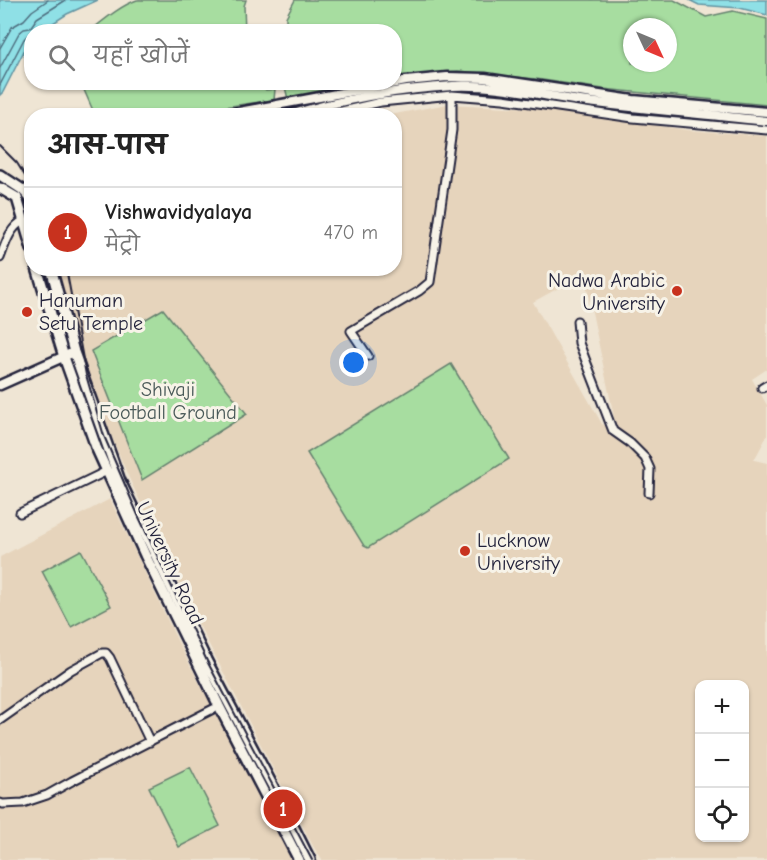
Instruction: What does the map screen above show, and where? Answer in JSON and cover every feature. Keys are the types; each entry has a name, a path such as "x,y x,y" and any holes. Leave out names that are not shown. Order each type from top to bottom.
{"main road":[{"path":"0,175 24,190"},
{"path":"0,188 17,198 24,224"},
{"name":"University Road","path":"39,276 64,357 107,471 310,860"},
{"name":"University Road","path":"53,276 74,352 145,555 219,706 299,860"}],"street":[{"path":"402,82 486,78 633,100 767,112"},
{"path":"319,108 405,90 454,86 484,87 580,101 767,121"},
{"path":"260,108 357,90"},
{"path":"368,356 351,330 419,291 430,282 452,130 452,95"},
{"path":"355,108 381,102 452,95 503,99 633,118 767,130"},
{"path":"0,258 17,224 23,221"},
{"path":"577,321 579,343 613,431 630,442 645,458 650,469 649,493"},
{"path":"0,385 74,352"},
{"path":"20,513 107,471"},
{"path":"0,720 71,670 106,653 150,742"},
{"path":"0,803 23,802 47,795 213,709"}],"shaded area":[{"name":"Lucknow University","path":"448,104 549,109 687,130 767,136 767,369 752,379 767,405 767,436 754,460 767,463 767,860 322,860 199,625 128,476 77,353 59,276 402,276 402,113","holes":["584,274 617,432 602,424 533,302"]},
{"path":"110,499 179,644 292,860 0,860 0,557"}],"green space":[{"path":"137,0 246,0 245,24 99,24"},
{"path":"295,0 674,0 706,17 733,11 767,19 767,105 603,89 458,71 402,76 402,24 286,24 286,17"},
{"path":"84,90 275,90 274,100 216,108 92,108"},
{"path":"286,90 331,90 288,99"},
{"name":"Shivaji Football Ground","path":"163,309 247,414 142,480 91,351"},
{"path":"451,364 509,459 368,548 364,546 307,453"},
{"path":"81,550 111,606 71,627 42,571"},
{"path":"190,767 220,826 179,847 149,787"}],"water":[{"path":"0,0 98,0 67,14 52,24 24,24 24,51 0,95"},
{"path":"689,0 767,0 767,15 740,8 699,5"}],"railway":[{"path":"0,146 17,163 24,174"},
{"path":"67,276 86,375 104,436 138,515 207,661 312,860"}],"place":[{"name":"Nadwa Arabic University","path":"677,291"},
{"name":"Hanuman Setu Temple","path":"27,312"},
{"name":"Lucknow University","path":"465,551"},
{"name":"Vishwavidyalaya","path":"283,809"}]}
